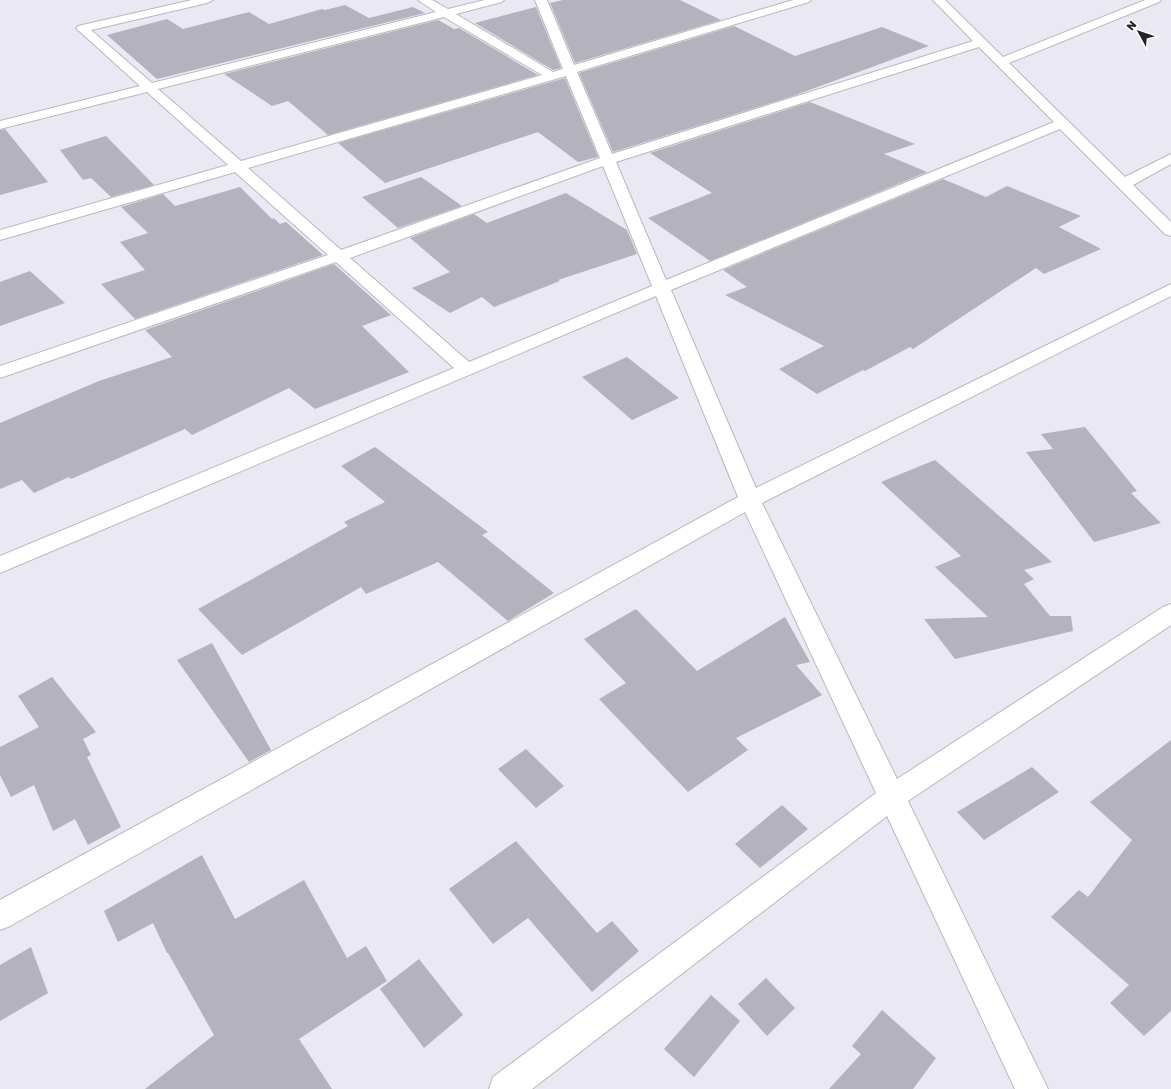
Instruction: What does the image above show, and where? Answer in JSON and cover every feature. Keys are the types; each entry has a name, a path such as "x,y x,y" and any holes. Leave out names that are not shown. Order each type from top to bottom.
{"street":[{"path":"207,0 82,28 466,370"},
{"path":"424,0 561,73"},
{"path":"0,125 498,0"},
{"path":"540,0 561,73 608,160 750,500 1032,1089"},
{"path":"0,235 561,73 805,0"},
{"path":"938,0 1171,231"},
{"path":"1001,62 1155,0"},
{"path":"0,372 339,256 608,160 981,42"},
{"path":"0,565 662,288 1062,123"},
{"path":"1124,184 1171,158"},
{"path":"0,916 750,500 1171,289"},
{"path":"505,1089 892,798 1171,613"}],"building":[{"path":"563,0 680,0 721,20 575,63 550,3"},
{"path":"345,5 369,18 413,7 425,13 157,79 107,35 167,19 183,29 249,12 269,24 322,9 325,10"},
{"path":"536,7 561,68 553,70 475,23"},
{"path":"438,20 454,29 459,28 538,75 328,135 288,101 272,106 224,74"},
{"path":"734,26 795,56 882,27 929,46 793,96 613,152 579,73"},
{"path":"565,78 598,157 578,162 538,132 385,183 338,143"},
{"path":"810,102 915,144 884,154 927,172 710,261 648,218 712,193 650,153"},
{"path":"5,129 48,182 0,195 0,130"},
{"path":"106,136 154,185 111,197 91,178 83,180 60,150"},
{"path":"421,177 462,206 398,228 362,197"},
{"path":"943,179 986,197 1007,186 1081,216 1059,227 1101,249 1044,274 1036,268 913,349 910,347 817,394 779,369 824,346 725,295 747,287 723,270"},
{"path":"240,187 272,219 274,218 280,224 286,222 323,255 135,319 101,284 145,270 120,242 148,233 121,207 163,194 175,206"},
{"path":"566,193 627,230 637,254 558,280 560,281 494,307 482,297 450,313 412,288 450,272 410,238 474,214 487,223"},
{"path":"334,264 391,315 362,326 409,372 315,409 289,388 192,435 185,429 71,479 69,477 34,493 22,480 0,489 0,423 99,381 172,357 145,330"},
{"path":"30,271 65,303 0,326 0,282"},
{"path":"627,357 679,398 632,420 582,377"},
{"path":"1085,427 1137,491 1131,493 1161,523 1094,542 1026,452 1053,449 1041,434"},
{"path":"375,447 488,532 482,535 554,593 508,621 438,562 366,594 361,587 242,655 198,609 348,526 344,522 385,502 341,466"},
{"path":"935,460 1052,562 1024,570 1034,579 1024,584 1050,616 1071,616 1073,631 955,659 924,619 988,617 935,567 961,556 881,482"},
{"path":"636,609 697,671 785,617 810,662 796,665 822,695 736,738 748,750 688,792 599,699 626,683 584,639"},
{"path":"212,643 271,750 249,762 177,660"},
{"path":"52,677 96,732 83,739 91,755 87,757 121,827 88,845 75,819 53,831 34,785 11,797 0,775 0,747 39,727 18,696"},
{"path":"1171,740 1171,1011 1144,1036 1110,1003 1129,985 1051,917 1079,890 1088,897 1132,840 1090,802"},
{"path":"526,749 564,786 536,808 498,769"},
{"path":"1032,767 1059,792 984,840 957,812"},
{"path":"782,805 808,829 760,868 735,844"},
{"path":"516,841 597,933 612,921 639,951 592,992 528,918 493,944 449,889"},
{"path":"202,855 235,919 304,880 347,958 366,946 387,981 299,1039 332,1089 145,1089 214,1035 167,953 153,923 118,942 104,911"},
{"path":"31,947 48,993 0,1021 0,965"},
{"path":"419,959 463,1015 424,1048 380,989"},
{"path":"766,978 795,1008 767,1036 738,1004"},
{"path":"711,995 740,1021 694,1077 664,1049"},
{"path":"882,1010 936,1058 913,1089 829,1089 861,1054 852,1046"}]}
